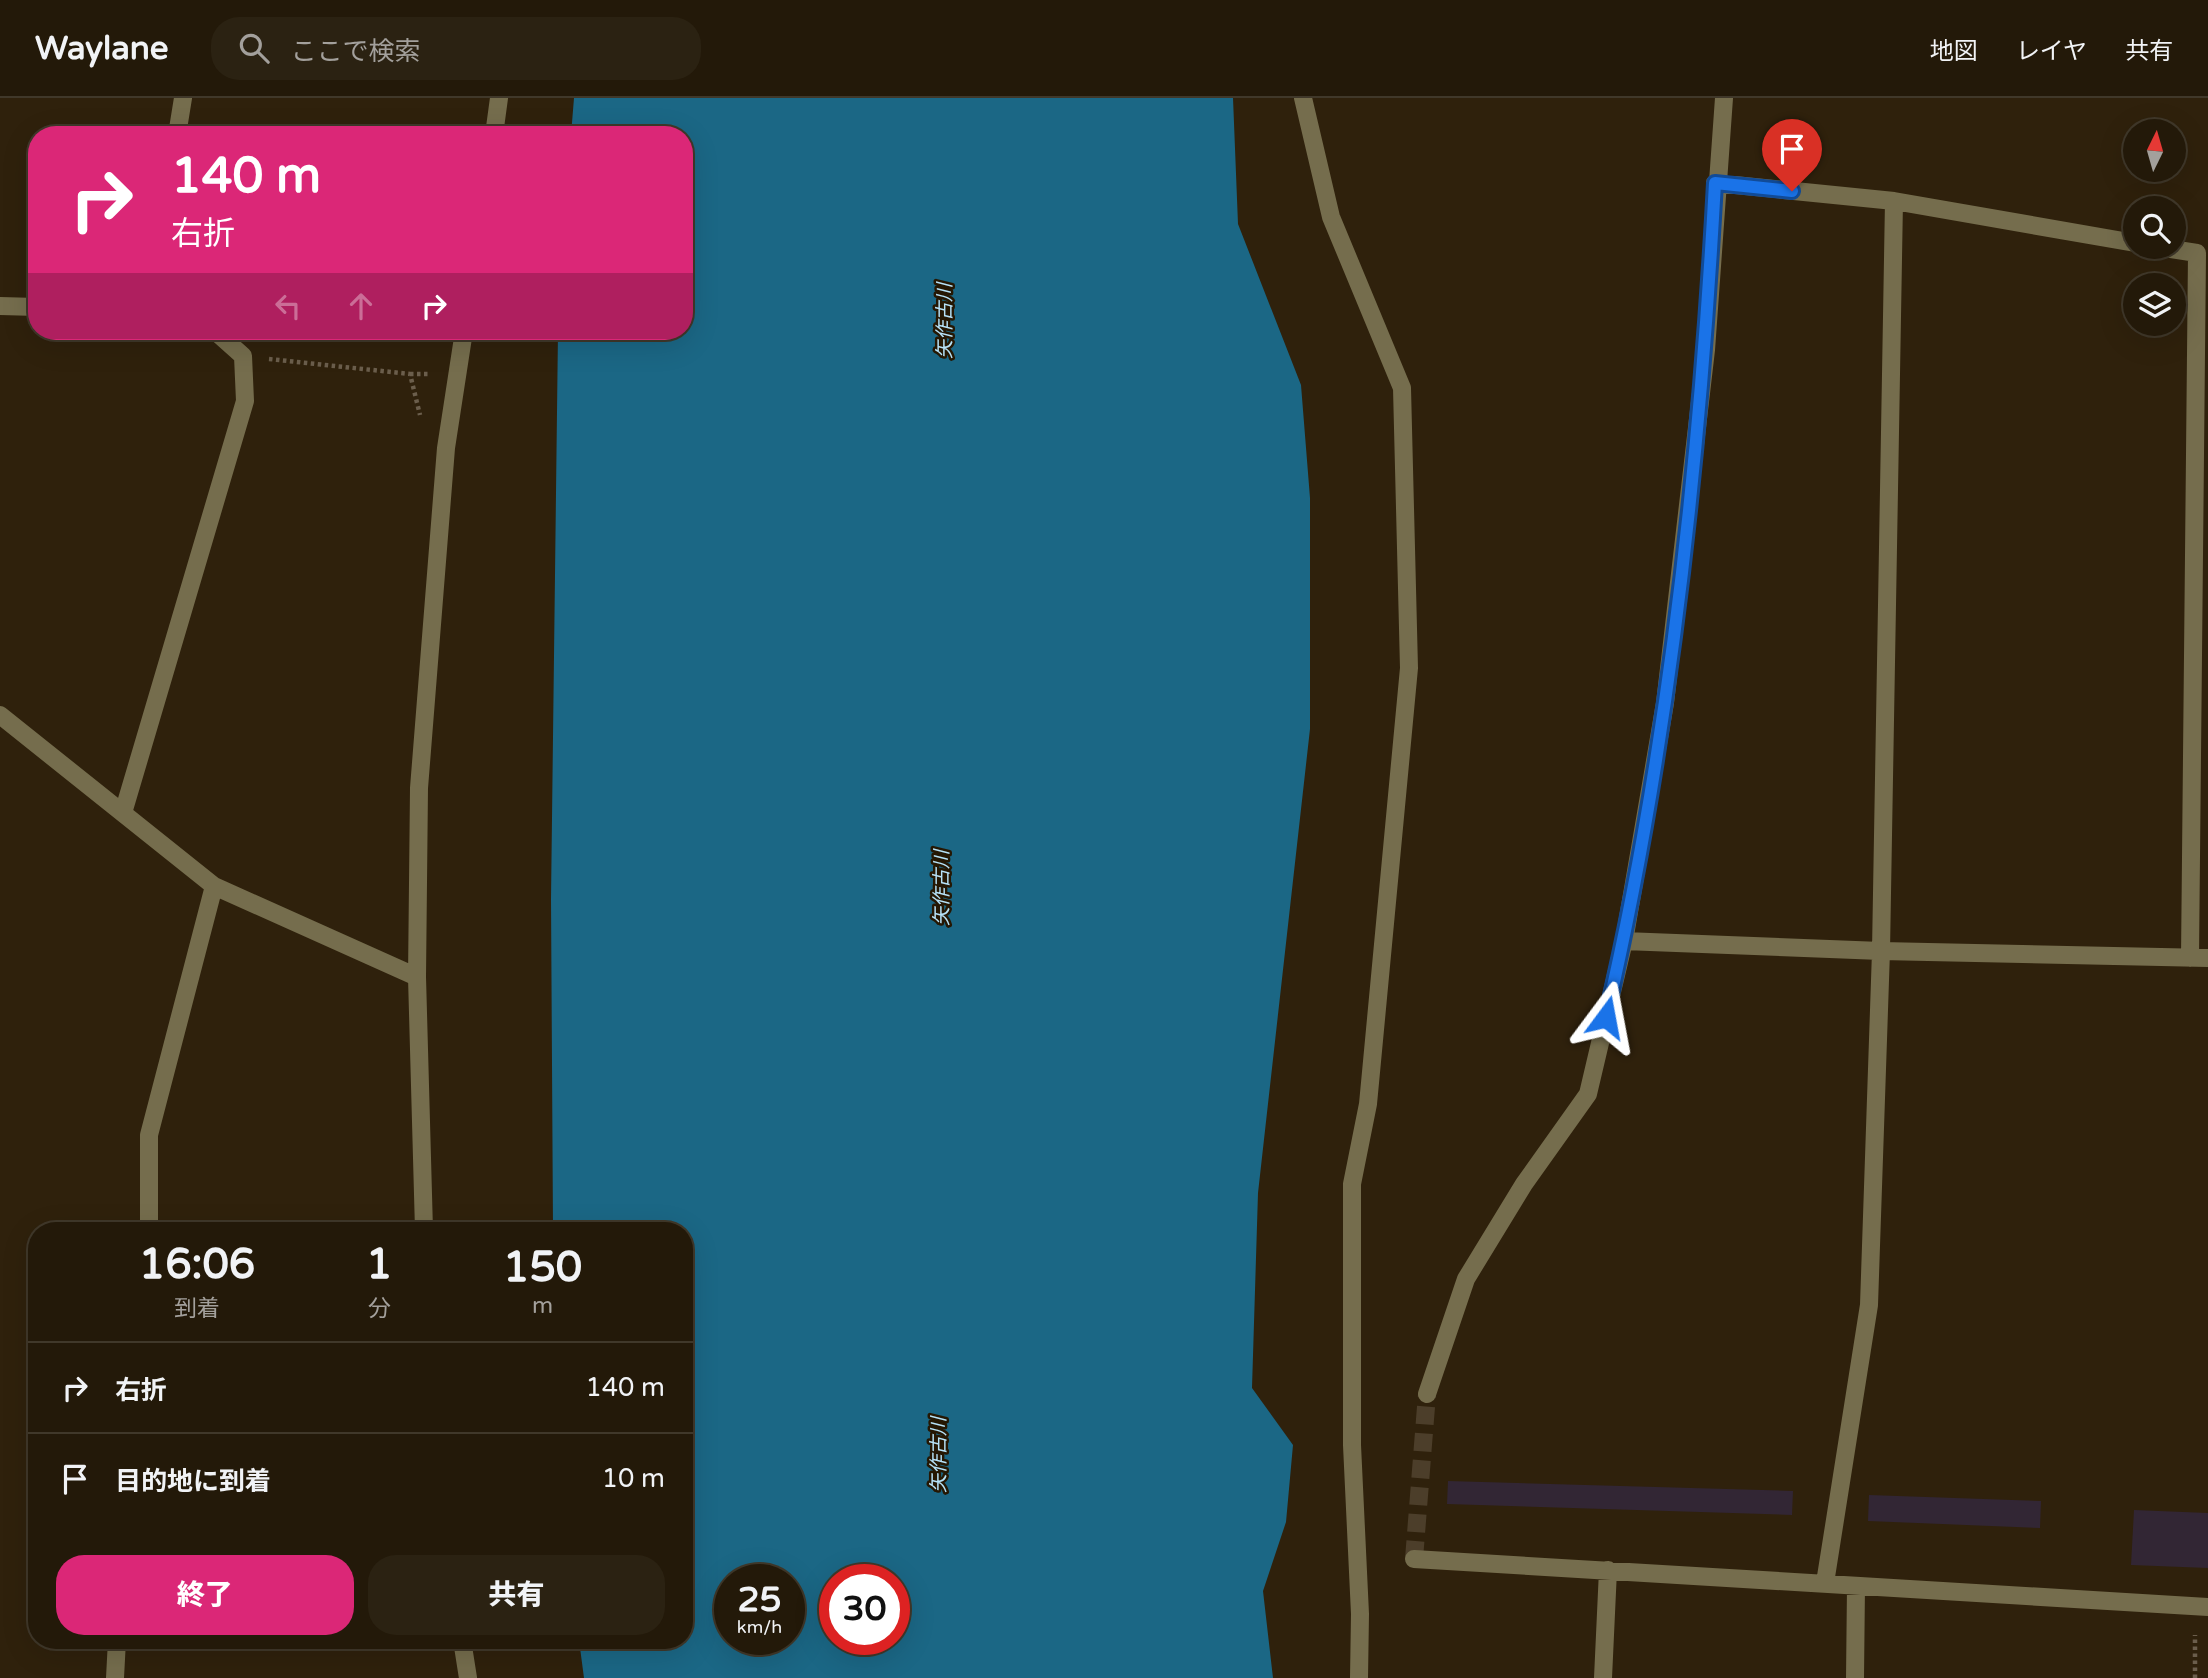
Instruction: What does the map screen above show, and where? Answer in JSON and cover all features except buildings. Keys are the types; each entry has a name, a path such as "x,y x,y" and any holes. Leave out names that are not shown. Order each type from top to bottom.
{"street":[{"path":"178,126 183,98"},
{"path":"495,126 499,98"},
{"path":"1303,98 1331,217 1402,388 1409,668 1368,1104 1352,1184 1352,1445 1360,1614 1359,1678"},
{"path":"1427,1394 1466,1279 1524,1184 1588,1094 1624,941 1665,703 1706,350 1715,183 1724,98"},
{"path":"1715,183 1894,201 2123,241"},
{"path":"1825,1583 1869,1305 1881,951 1894,201"},
{"path":"1624,941 1881,951 2199,958 2197,253 2186,251"},
{"path":"0,306 28,307"},
{"path":"123,813 245,401 243,356 225,340"},
{"path":"425,1222 417,977 419,788 446,448 463,340"},
{"path":"0,715 214,886 417,977"},
{"path":"149,1222 149,1135 214,886"},
{"path":"1415,1559 2202,1606"},
{"path":"1602,1678 1608,1570"},
{"path":"1855,1678 1856,1586"},
{"path":"115,1678 117,1649"},
{"path":"463,1649 467,1678"}],"path":[{"path":"243,356 410,374 423,426"},
{"path":"2195,1678 2202,1606"}],"shaded area":[{"path":"1448,1481 1793,1491 1792,1515 1447,1504"},
{"path":"1869,1495 2041,1501 2040,1528 1868,1521"},
{"path":"2134,1510 2208,1513 2208,1568 2131,1565"}],"water":[{"name":"矢作古川","path":"574,98 1233,98 1238,224 1301,385 1310,498 1310,729 1258,1193 1252,1388 1293,1445 1286,1522 1263,1591 1273,1678 584,1678 580,1649 693,1649 693,1222 553,1222 551,899 558,340 693,340 693,126 572,126"}],"tunnel":[{"path":"1414,1559 1427,1394"}],"route":[{"path":"1606,1017 1624,941 1665,703 1706,350 1715,183 1792,191"}]}
